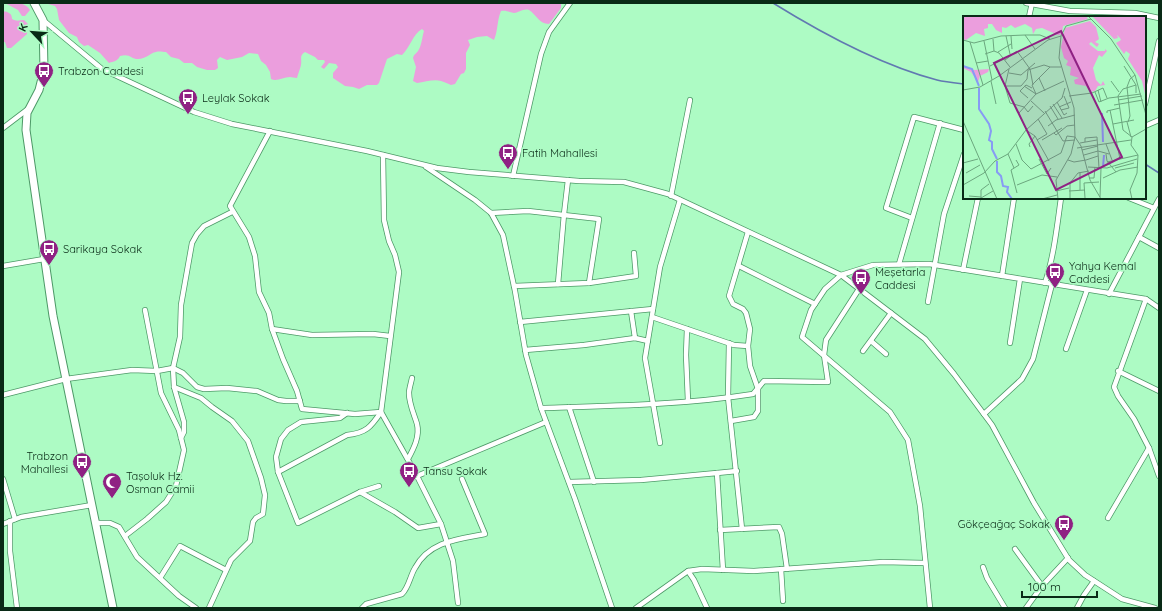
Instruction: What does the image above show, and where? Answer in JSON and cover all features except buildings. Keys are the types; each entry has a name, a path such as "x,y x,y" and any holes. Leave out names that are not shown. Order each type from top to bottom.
{"street":[{"path":"34,3 43,20 102,69 194,112 232,124 422,164 469,172 568,180 624,182 671,196 841,275 925,339 954,374 992,425 1034,503 1068,558 1086,575 1122,599 1156,608"},
{"path":"513,176 541,54 549,32 570,3"},
{"path":"1029,16 1030,3 1070,11 1135,13 1159,18"},
{"path":"43,20 44,70 38,90 27,113 26,130 52,316 113,608"},
{"path":"1147,87 1159,41"},
{"path":"671,196 690,100"},
{"path":"3,128 30,108"},
{"path":"912,218 886,208 914,117 963,130"},
{"path":"1146,126 1159,120"},
{"path":"899,264 940,123"},
{"path":"270,131 230,206 232,212 249,237 254,256 259,292 269,313 272,329 302,409 348,413 382,412"},
{"path":"278,472 347,435 365,431 373,424 382,412 390,336 399,272 396,255 389,241 384,220 383,155"},
{"path":"928,302 944,214 963,157"},
{"path":"422,164 475,200 491,213 503,236 514,286 525,350 541,408 569,482 612,608"},
{"path":"558,284 568,180"},
{"path":"964,270 978,199"},
{"path":"1002,276 1014,199"},
{"path":"1045,283 1049,273 1061,199"},
{"path":"1132,199 1154,208"},
{"path":"1109,294 1159,199"},
{"path":"660,442 645,358 660,267 680,200"},
{"path":"491,213 528,211 599,219 590,283"},
{"path":"181,438 184,432 184,422 174,388 174,368 180,337 181,305 192,243 204,226 232,212"},
{"path":"731,421 754,417 758,411 758,389 750,366 748,346 750,330 746,314 743,309 733,304 729,296 748,232"},
{"path":"1139,237 1159,248"},
{"path":"514,286 590,283 636,276 634,253"},
{"path":"3,266 44,259"},
{"path":"930,608 920,506 908,440 890,412 802,337 811,310 824,290 841,275 873,265 934,265 1146,299 1159,308"},
{"path":"739,266 815,304"},
{"path":"1010,343 1020,279"},
{"path":"984,414 1022,379 1033,359 1052,284"},
{"path":"541,408 653,404 753,394 764,381 828,382 824,355 826,340 859,289"},
{"path":"1066,349 1087,290"},
{"path":"1146,299 1118,371 1114,387 1150,448 1159,476"},
{"path":"520,322 653,309"},
{"path":"125,536 147,520 166,502 176,486 184,450 179,430 161,393 158,371 145,310"},
{"path":"631,311 635,338"},
{"path":"863,351 891,313"},
{"path":"652,317 734,345 748,346"},
{"path":"272,329 312,336 373,334 390,336"},
{"path":"687,329 686,355 688,401"},
{"path":"525,350 584,345 635,338 648,341"},
{"path":"871,340 886,354"},
{"path":"728,343 728,397 742,529"},
{"path":"3,395 66,379 132,370 158,371 174,368 183,373 197,386 204,389 226,388 257,391 278,400 300,401"},
{"path":"1118,371 1159,391"},
{"path":"408,459 414,448 417,436 417,425 412,410 409,393 412,378"},
{"path":"174,388 200,398 232,421 248,441 261,478 265,495 263,514 256,518 253,522 250,541 231,560 209,608"},
{"path":"569,407 594,482"},
{"path":"382,412 441,524 453,561 458,603"},
{"path":"348,413 340,418 301,422 288,430 281,439 276,457 278,472 298,523 360,492 379,486"},
{"path":"417,476 546,422"},
{"path":"1108,518 1150,448"},
{"path":"569,482 641,480 737,471"},
{"path":"717,473 723,570"},
{"path":"3,479 12,520 10,551 17,608"},
{"path":"362,608 366,604 402,594 406,590 415,567 423,557 438,545 447,541 486,534 462,479"},
{"path":"360,492 395,512 418,528 441,524"},
{"path":"3,524 28,515 92,505"},
{"path":"96,522 110,523 119,527 137,557 179,596 196,608"},
{"path":"720,530 779,528 782,534 787,569"},
{"path":"160,578 180,546 226,570"},
{"path":"1015,549 1042,586"},
{"path":"1026,608 1042,586 1068,558"},
{"path":"636,608 688,571 702,569 754,571 883,562 925,563"},
{"path":"983,567 987,578 1005,608"},
{"path":"781,569 784,601"},
{"path":"688,571 694,580 706,608"},
{"path":"1077,608 1094,581"}],"shaded area":[{"path":"5,3 22,4 30,10 25,16 22,16 18,10"},
{"path":"45,3 561,3 561,8 549,24 540,21 529,10 514,13 501,11 494,40 487,36 468,40 470,45 466,53 466,69 455,84 451,85 438,80 417,83 413,81 416,67 413,58 420,46 424,31 422,29 416,34 402,55 397,54 387,59 377,85 367,85 359,89 345,86 333,78 333,73 338,67 336,64 329,63 324,69 321,67 325,62 324,60 318,60 305,52 301,56 301,65 297,78 287,77 276,80 271,79 270,72 266,65 261,61 258,54 249,53 242,57 227,60 220,57 217,60 218,68 215,70 207,70 197,67 192,63 184,63 179,59 171,57 166,52 157,52 141,59 136,59 126,55 120,56 117,60 109,63 100,53 88,45 84,46 79,42 77,37 69,33 59,20 55,6"},
{"path":"3,11 8,12 12,19 17,21 24,20 28,24 23,28 27,31 27,34 11,48 7,48 5,42 3,42"}],"waterway":[{"path":"773,3 852,48 894,66 937,80 963,84"},
{"path":"1146,165 1159,173"}],"place":[{"name":"Trabzon Caddesi","path":"44,88"},
{"name":"Leylak Sokak","path":"188,115"},
{"name":"Fatih Mahallesi","path":"508,170"},
{"name":"Sarikaya Sokak","path":"49,266"},
{"name":"Yahya Kemal Caddesi","path":"1055,289"},
{"name":"Meşetarla Caddesi","path":"861,295"},
{"name":"Trabzon Mahallesi","path":"82,479"},
{"name":"Tansu Sokak","path":"409,488"},
{"name":"Taşoluk Hz. Osman Camii","path":"112,499"},
{"name":"Gökçeağaç Sokak","path":"1064,541"}]}
